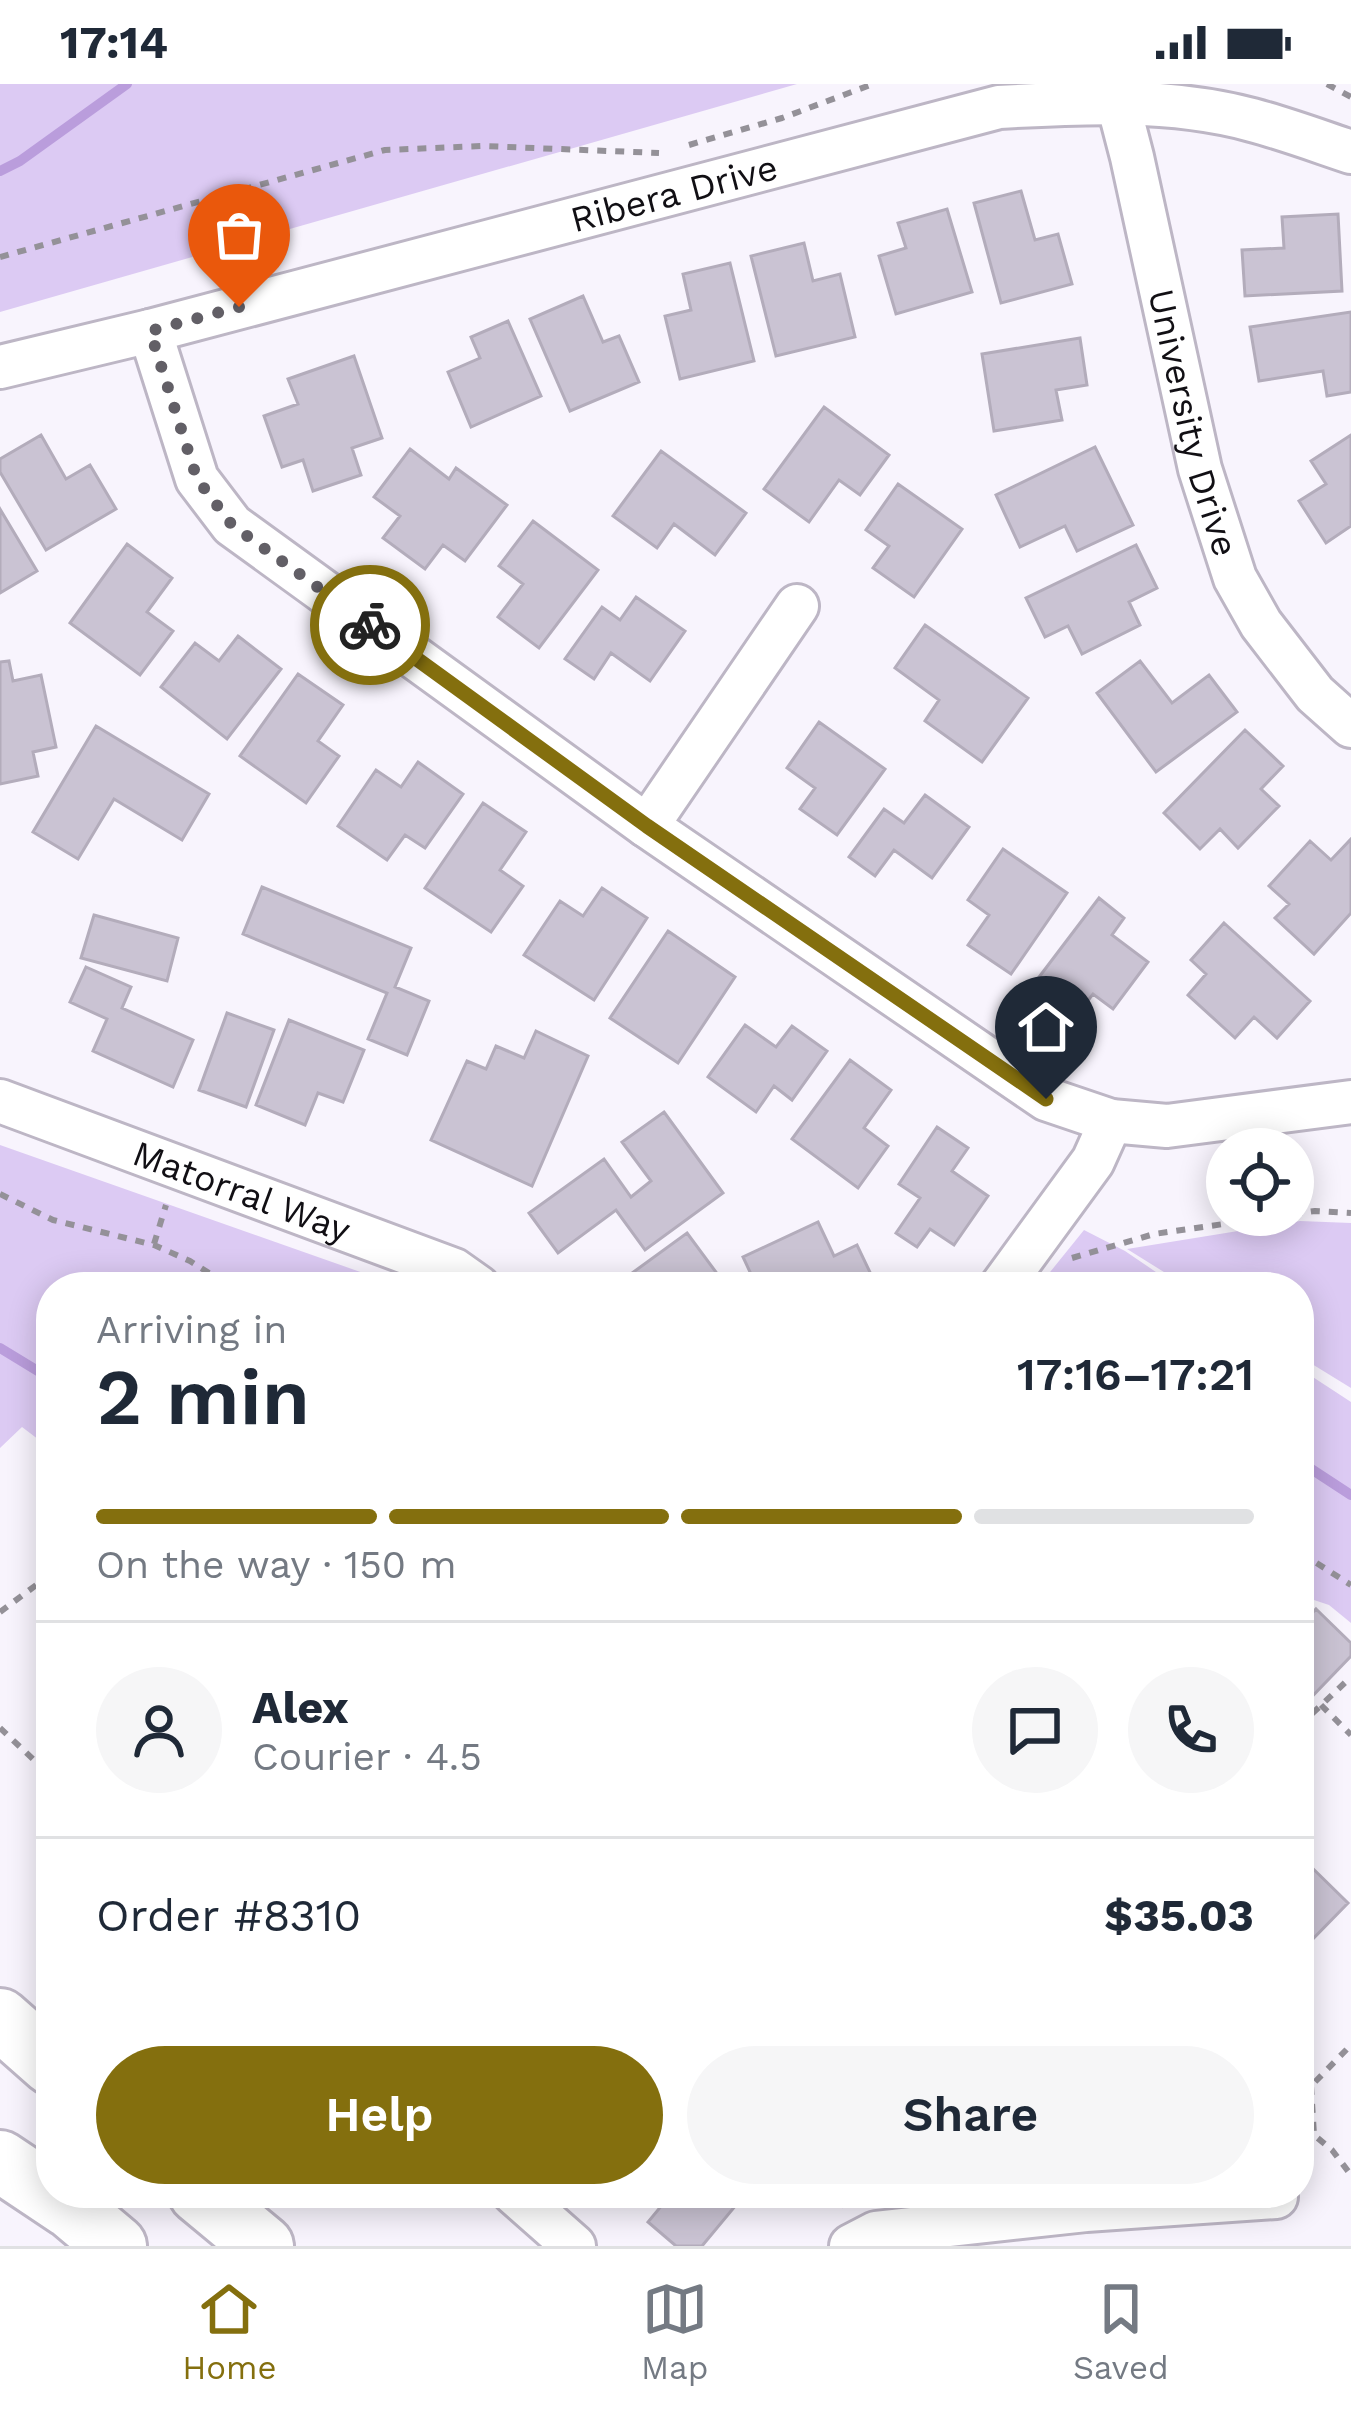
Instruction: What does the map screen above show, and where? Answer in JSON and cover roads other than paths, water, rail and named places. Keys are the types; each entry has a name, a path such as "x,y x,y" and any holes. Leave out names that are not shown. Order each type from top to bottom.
{"highway":[{"path":"0,2019 36,2051"},
{"path":"0,2146 36,2178"},
{"path":"0,2161 36,2183"},
{"path":"71,2208 116,2246"},
{"path":"217,2208 263,2246"}],"street":[{"name":"Ribera Drive","path":"0,367 999,107 1068,103 1116,94 1248,119 1351,152"},
{"name":"University Drive","path":"1116,94 1200,469 1235,578 1274,642 1316,694 1351,726"},
{"path":"150,331 197,479 232,525 647,826 1046,1099 1111,1120 1167,1126 1351,1102"},
{"path":"647,826 797,606"},
{"name":"Matorral Way","path":"0,1101 457,1272"},
{"path":"1012,1272 1093,1161 1111,1120"},
{"path":"531,2208 574,2246"},
{"path":"851,2246 876,2233 1118,2208"}],"waterway":[{"path":"0,171 127,84"},
{"path":"0,1348 36,1370"},
{"path":"1314,1471 1351,1495"}]}
